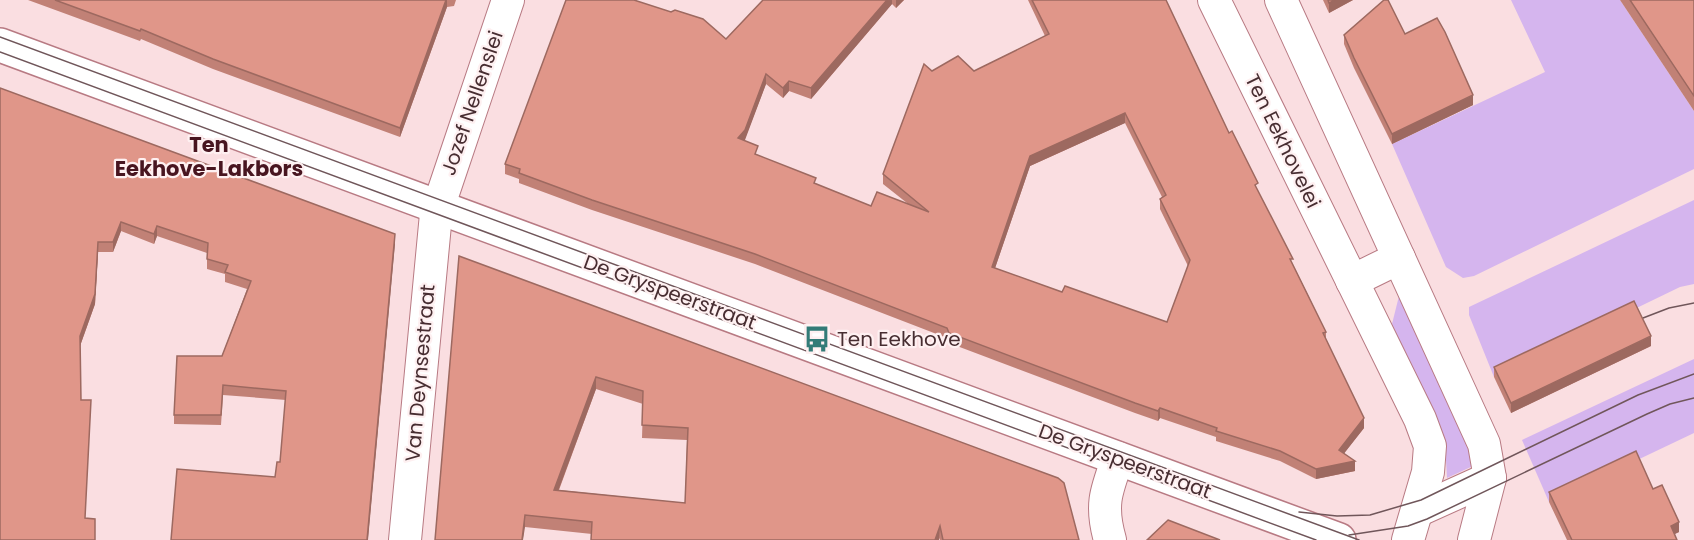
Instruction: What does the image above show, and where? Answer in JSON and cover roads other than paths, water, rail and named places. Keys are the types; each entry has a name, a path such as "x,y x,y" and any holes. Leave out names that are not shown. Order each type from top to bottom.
{"street":[{"name":"Jozef Nellenslei","path":"438,207 508,0"},
{"name":"Ten Eekhovelei","path":"1214,0 1420,419 1430,446 1428,472 1412,526"},
{"path":"1281,0 1484,444 1490,478 1474,540"},
{"name":"De Gryspeerstraat","path":"0,45 1339,540"},
{"name":"Van Deynsestraat","path":"405,540 438,207"},
{"path":"1352,281 1399,258"},
{"path":"1110,540 1103,516 1104,498 1118,458"},
{"name":"Ten Eekhovelei","path":"1412,526 1490,478"}],"tram line":[{"path":"0,37 1359,540"},
{"path":"0,52 1316,540"},
{"path":"1643,318 1669,308 1694,303"},
{"path":"1299,512 1337,516 1370,515 1421,500 1638,395 1694,374"},
{"path":"1349,535 1408,526 1427,519 1647,414 1670,404 1694,398"}],"place":[{"name":"Ten Eekhove","path":"817,339"}],"district":[{"name":"Ten Eekhove-Lakbors","path":"209,157"}]}
